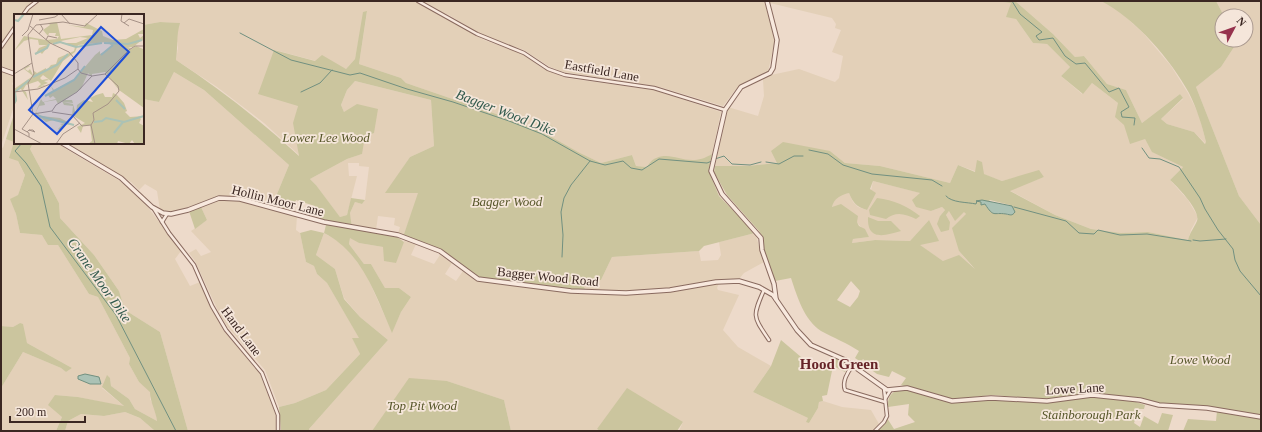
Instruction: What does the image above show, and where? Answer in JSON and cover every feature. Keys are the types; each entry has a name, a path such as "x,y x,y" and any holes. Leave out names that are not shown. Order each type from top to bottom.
{"street":[{"path":"24,14 28,8 37,1"},
{"name":"Eastfield Lane","path":"418,1 477,34 524,53 548,69 565,75 654,88 725,110"},
{"path":"767,1 777,40 775,59 770,74 741,87 725,110 711,171 722,194 761,238 762,250 774,284 776,298 794,326 811,346 845,360 890,391 885,400"},
{"path":"1,47 14,28"},
{"path":"1,69 14,74"},
{"path":"64,144 121,178 152,207 167,214 162,222"},
{"name":"Hollin Moor Lane","path":"167,214 188,210 218,198 230,198 340,225"},
{"name":"Hand Lane","path":"152,207 194,266 212,306 226,330 262,373 278,415 278,431"},
{"name":"Bagger Wood Road","path":"340,225 398,236 440,251 478,279 571,291 626,293 670,290 730,280 739,281 765,290 776,298"},
{"path":"765,290 755,313 758,322 769,340"},
{"path":"853,366 847,372 844,386 846,390 885,400"},
{"path":"875,431 884,422 887,416 884,388"},
{"name":"Lowe Lane","path":"890,391 907,388 952,401 991,398 1047,400 1092,395 1140,400 1159,405 1213,409 1261,417"}],"shaded area":[{"path":"1,1 34,1 22,14 14,14 14,25 1,44"},
{"path":"41,1 416,1 484,40 523,54 542,68 566,78 654,90 721,112 712,154 703,160 689,161 665,157 655,158 647,167 636,166 632,155 601,163 548,135 553,126 546,124 537,128 406,83 401,78 359,64 367,12 364,12 355,59 346,69 275,50 298,106 294,123 299,155 264,123 217,87 176,60 178,48 176,34 179,23 160,22 144,25 144,14 26,14"},
{"path":"421,1 764,1 775,40 768,72 736,89 723,106 660,87 563,72 550,67 524,50 480,34 449,15 436,11"},
{"path":"769,1 996,1 1011,3 1016,19 1033,43 1047,44 1070,67 1061,76 1082,94 1092,83 1118,103 1153,152 1183,167 1170,180 1188,200 1198,217 1191,230 1188,240 1148,232 1121,233 1091,229 1055,215 1009,190 1044,177 1039,171 1002,181 958,165 950,183 880,166 845,163 830,151 777,163 747,166 715,166 728,107 758,116 764,96 763,80 771,75 799,69 835,82 839,78 843,56 832,52 841,30 835,28 836,24 832,18 770,3"},
{"path":"1015,1 1101,1 1116,8 1144,34 1171,66 1188,93 1199,115 1206,144 1194,132 1167,124 1161,119 1183,99 1180,94 1142,123 1126,90 1107,84 1084,56 1075,57 1053,34"},
{"path":"1216,1 1261,1 1261,225 1239,196 1196,87 1221,67 1233,48 1254,48 1254,8 1220,8"},
{"path":"14,31 14,71 1,66 1,49"},
{"path":"1,71 14,77 12,84 14,86 14,106 1,146"},
{"path":"174,72 204,90 289,165 272,206 241,198 223,196 169,213 160,210 157,191 145,184 139,190 131,182 67,144 144,144 144,99 159,102"},
{"path":"355,81 431,100 434,146 410,157 386,193 419,193 403,237 398,234 400,227 394,225 395,218 378,216 376,230 351,225 350,213 355,202 362,204 365,200 369,167 359,166 359,163 348,163 349,176 357,176 347,215 340,217 310,179 347,159 362,154 341,105 347,90"},
{"path":"6,139 14,141 18,161 25,175 18,195 11,199 20,233 42,235 58,245 89,294 98,297 130,358 129,364 139,382 151,392 150,399 156,410 157,421 135,409 129,399 111,386 110,378 102,388 125,407 78,397 55,395 62,417 56,431 1,431 1,388 23,352 61,368 66,372 72,368 27,343 20,323 13,327 1,326 1,147 3,148"},
{"path":"32,144 61,144 66,149 130,187 144,202 181,251 175,259 190,286 200,282 223,330 260,374 277,418 276,431 188,431 160,332 125,310 119,291 94,255 60,218 59,203 30,149"},
{"path":"873,181 921,193 931,211 942,207 945,210 940,216 950,222 946,215 949,211 964,211 966,214 959,251 976,271 943,261 919,245 929,220 910,241 875,240 852,243 853,239 869,237 856,221 832,208 833,202 842,194 849,193 853,202 858,207 867,210"},
{"path":"220,200 242,201 297,216 296,230 300,233 306,262 314,266 317,274 327,283 360,339 353,339 360,354 326,390 295,403 279,407 265,370 227,326 220,315 195,261 189,253 196,249 201,256 211,252 191,231 207,220 201,207"},
{"path":"982,200 1012,206 1015,212 1011,215 994,214 985,204 981,205 981,202 976,201"},
{"path":"324,233 343,244 365,272 392,332 401,312 411,297 399,288 385,288 371,264 364,264 349,244 350,237 359,243 383,247 395,263 404,241 416,244 411,255 434,264 440,255 452,263 445,274 456,281 463,271 477,281 587,294 582,284 587,280 593,282 601,280 612,257 699,251 701,261 718,260 721,255 719,242 755,233 764,262 744,273 739,279 704,282 705,285 719,283 717,288 718,290 739,295 723,330 738,347 771,366 753,392 808,418 809,423 818,408 819,402 823,401 842,407 871,410 879,424 873,431 679,431 683,422 597,429 600,431 511,431 504,400 447,381 379,423 372,431 310,431 309,429 388,340 360,317 344,298 335,269 316,255"},
{"path":"85,374 99,377 101,384 90,384 78,379 78,376"},
{"path":"125,412 140,418 155,431 65,431 68,421 81,414 104,416"}],"green space":[{"name":"Lowe Wood","path":"996,1 1015,1 1053,34 1075,57 1084,56 1107,84 1126,90 1142,123 1180,94 1183,98 1161,119 1167,124 1194,132 1205,144 1206,142 1203,129 1189,93 1172,67 1139,29 1114,8 1101,1 1216,1 1220,8 1214,8 1214,48 1233,48 1221,67 1196,87 1239,196 1261,225 1261,415 1207,407 1160,403 1141,398 1092,394 1046,399 992,395 955,399 942,398 901,385 906,378 892,371 889,377 877,374 866,366 867,363 863,359 861,362 855,358 859,351 821,331 810,321 802,307 791,278 775,281 764,251 764,240 759,231 727,195 714,172 715,166 747,166 777,163 771,151 783,142 830,151 845,163 880,166 950,183 958,165 975,172 977,160 982,162 984,174 1002,181 1039,170 1044,177 1010,191 1055,215 1091,229 1121,233 1148,232 1188,240 1197,221 1197,217 1188,199 1170,180 1183,167 1152,152 1145,139 1130,144 1124,125 1115,117 1118,103 1092,83 1083,94 1061,76 1070,67 1047,44 1033,43 1016,19 1006,17 1011,3","holes":["873,181 920,193 912,200 916,207 931,211 942,207 945,210 940,216 937,224 941,232 949,230 950,222 946,215 949,211 955,221 964,212 966,214 952,228 959,251 975,269 959,255 943,261 920,245 939,241 929,220 910,241 875,240 852,243 853,239 869,237 865,229 859,226 857,222 858,216 841,204 832,207 834,201 838,197 849,193 856,204 867,210 876,193 870,189","990,200 1010,205 1008,215 996,214 991,212 985,204 981,205 981,202 976,201 988,202","851,281 860,291 858,297 850,307 837,300"]},
{"name":"Bagger Wood","path":"367,11 359,64 401,78 406,83 537,128 546,124 553,126 548,135 601,163 632,155 636,166 647,167 653,159 663,156 696,160 712,154 709,172 719,196 755,233 704,246 699,251 612,257 601,280 593,282 587,280 582,284 585,289 571,289 479,277 441,249 403,237 418,193 385,193 410,157 434,146 431,100 355,81 347,90 341,105 344,112 357,104 378,109 374,133 365,136 362,154 347,159 310,179 340,217 347,215 351,198 365,200 362,204 355,202 350,213 352,229 397,237 404,242 396,263 384,261 383,247 359,243 350,238 349,244 364,264 371,264 385,288 399,288 411,297 401,312 392,333 366,276 358,263 337,241 324,233 326,225 331,225 332,222 320,219 321,214 313,212 315,206 296,200 293,211 272,206 289,165 204,90 174,72 159,102 144,99 144,25 160,22 180,23 176,60 239,105 299,156 293,123 298,106 258,94 274,50 315,61 322,55 346,69 355,59 363,12"},
{"path":"14,114 14,142 6,139"},
{"path":"14,142 14,144 32,144 30,149 59,203 60,218 94,255 119,291 125,310 160,332 188,431 155,431 140,418 125,412 104,416 81,414 68,421 65,431 56,431 62,417 48,405 55,395 78,397 124,406 102,387 107,375 110,378 111,386 129,399 135,409 157,421 150,392 139,382 129,364 130,358 98,297 89,294 58,245 48,245 42,235 20,233 16,214 10,199 18,195 25,175 18,161 9,158"},
{"path":"877,198 900,204 920,216 916,219 897,214 886,219 870,215 869,210"},
{"path":"201,207 207,220 195,229 189,211"},
{"path":"868,217 878,221 891,221 901,231 878,235 870,230 868,225"},
{"path":"311,230 324,233 316,255 335,269 344,299 360,317 388,340 309,429 310,431 281,431 279,407 295,403 326,390 360,354 352,338 359,338 327,283 317,274 314,266 306,262 300,233"},
{"path":"20,323 23,324 27,343 72,368 66,372 61,368 23,352 1,388 1,326 13,327"},
{"path":"781,340 814,368 817,362 829,364 833,357 849,366 845,372 833,366 827,395 822,396 823,401 819,402 818,408 809,423 806,422 808,418 753,392 771,366"},
{"name":"Top Pit Wood","path":"409,378 447,381 504,400 511,431 372,431"},
{"path":"627,388 683,422 677,431 600,431 597,429"},
{"name":"Stainborough Park","path":"904,389 951,403 991,399 1048,403 1092,397 1130,400 1145,405 1144,409 1139,409 1134,423 1140,427 1144,416 1158,424 1162,413 1173,415 1168,431 877,431 886,423 887,418 894,429 915,422 908,415 909,404 888,407 892,394"},
{"path":"1217,411 1261,419 1261,431 1183,431 1188,419 1216,421"}],"waterway":[{"path":"1012,1 1020,14 1042,32 1036,36 1039,40 1053,38 1065,56 1076,64 1085,63 1109,92 1119,88 1129,107 1121,112 1122,117 1135,118 1134,125"},
{"name":"Bagger Wood Dike","path":"240,33 291,60 350,75 360,73 509,121 542,134 590,161 605,165 623,161 631,168 642,170 659,159 707,163 712,161"},
{"name":"Bagger Wood Dike","path":"301,92 320,83 332,70"},
{"name":"Crane Moor Dike","path":"21,144 15,151 26,163 41,186 50,227 116,315 176,431"},
{"path":"1142,148 1149,158 1160,159 1179,167 1200,198 1218,230 1233,249 1235,260 1240,271 1261,296"},
{"name":"Bagger Wood Dike","path":"809,150 828,154 843,165 872,174 932,180 942,186"},
{"name":"Bagger Wood Dike","path":"715,159 724,156 732,164 750,165 761,162"},
{"name":"Bagger Wood Dike","path":"766,162 779,164 794,156 803,156"},
{"path":"562,257 563,235 561,212 564,198 571,185 590,161"},
{"name":"Bagger Wood Dike","path":"946,196 952,200 960,202 976,204 977,201"},
{"name":"Bagger Wood Dike","path":"1014,207 1066,221 1079,233 1094,234 1098,230 1120,235 1147,234 1191,241"},
{"name":"Bagger Wood Dike","path":"1193,240 1200,241 1226,239"}],"district":[{"name":"Hood Green","path":"839,364"}],"park label":[{"name":"Lower Lee Wood","path":"326,137"}]}
